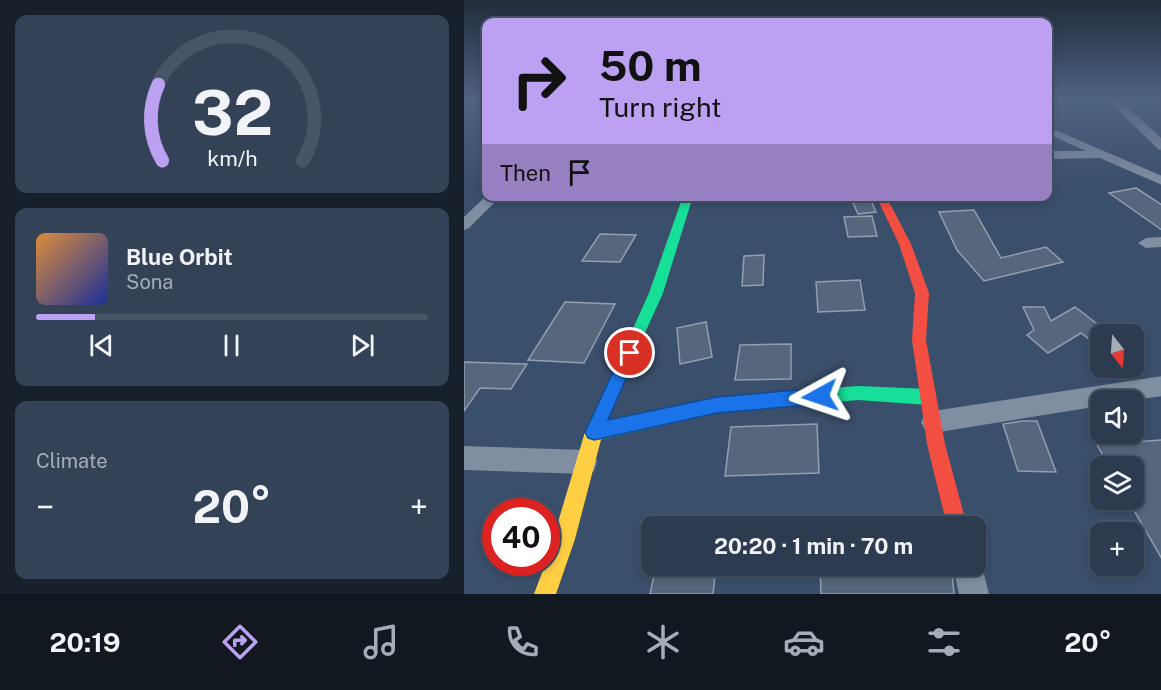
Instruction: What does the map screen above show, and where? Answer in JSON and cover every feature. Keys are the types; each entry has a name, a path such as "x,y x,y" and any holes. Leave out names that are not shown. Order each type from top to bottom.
{"street":[{"path":"1052,132 1162,181"},
{"path":"1158,137 1162,147"},
{"path":"1052,156 1101,155"},
{"path":"464,225 489,201"},
{"path":"545,594 564,539 594,432 656,293 686,201"},
{"path":"884,201 905,244 922,293 919,340 936,444 954,516"},
{"path":"933,422 1162,386"},
{"path":"594,432 717,405 858,393 928,397"},
{"path":"464,458 584,462"},
{"path":"970,576 974,594"}],"building":[{"path":"1136,188 1162,205 1162,230 1109,193"},
{"path":"852,201 871,201 876,212 858,214"},
{"path":"974,210 1001,258 1046,247 1063,262 984,281 957,250 939,212"},
{"path":"872,216 877,236 848,237 844,217"},
{"path":"600,234 636,235 620,262 582,261"},
{"path":"764,255 763,285 742,286 744,256"},
{"path":"860,280 865,310 818,312 816,282"},
{"path":"565,302 615,304 584,363 528,360"},
{"path":"1023,307 1044,307 1051,321 1075,307 1097,324 1090,324 1090,340 1081,333 1048,353 1027,335 1034,330"},
{"path":"706,322 712,357 680,364 677,328"},
{"path":"791,344 791,379 735,380 740,345"},
{"path":"464,362 527,364 511,389 480,388 464,411"},
{"path":"1037,421 1056,472 1018,471 1003,424"},
{"path":"817,424 819,473 725,476 731,427"},
{"path":"1162,440 1162,559 1144,528 1144,522 1141,522 1134,510 1144,510 1144,456 1103,456 1097,445 1144,444 1144,441"},
{"path":"654,576 715,576 713,594 650,594"},
{"path":"820,576 952,576 954,594 821,594"}],"traffic: fast":[{"path":"634,342 656,293 686,201"},
{"path":"594,432 717,405 858,393 928,397"}],"traffic: slow":[{"path":"545,594 564,539 594,432 634,342"}],"traffic: jam":[{"path":"884,201 905,244 922,293 919,340 936,444 954,516"}],"route":[{"path":"630,353 594,432 717,405 820,396"}]}
